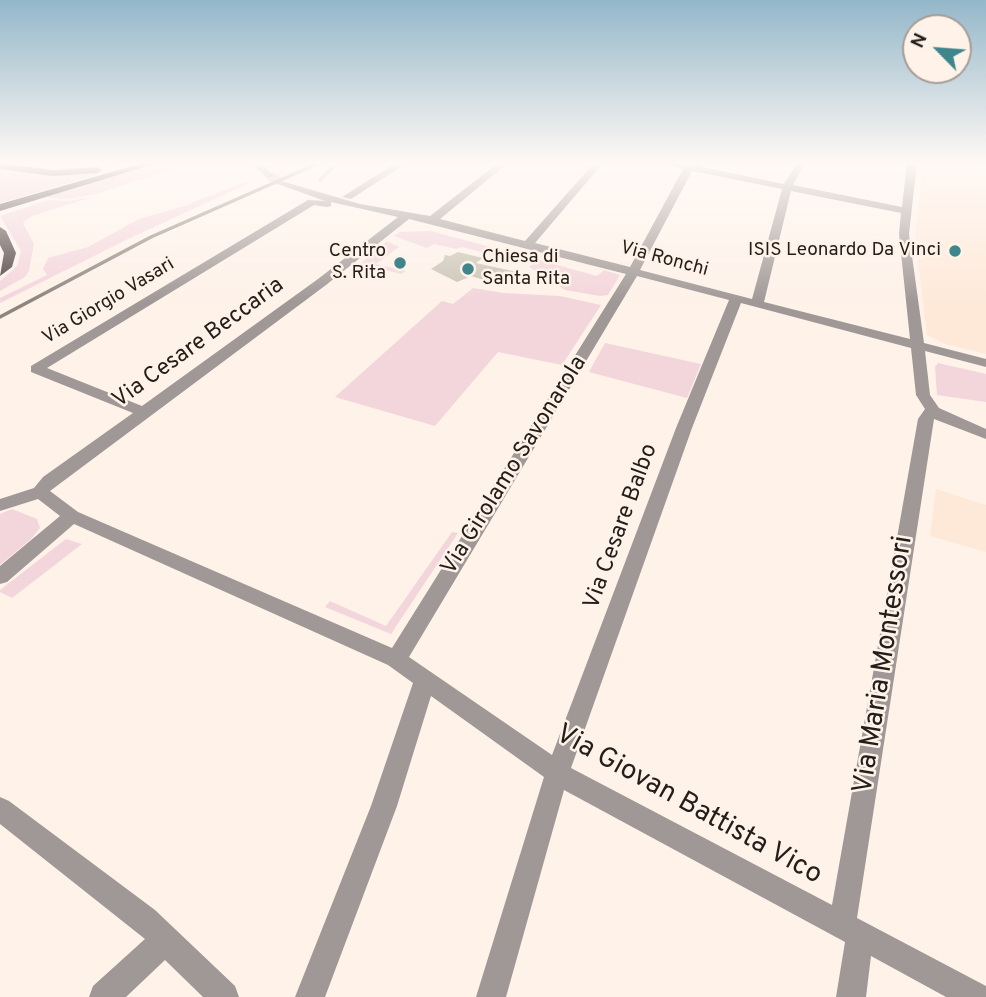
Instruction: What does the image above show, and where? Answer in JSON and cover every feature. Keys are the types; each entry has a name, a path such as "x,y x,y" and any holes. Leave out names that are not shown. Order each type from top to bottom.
{"highway":[{"path":"0,231 10,253 7,264 0,272"}],"street":[{"name":"Via Giorgio Vasari","path":"145,412 36,369 299,210"},
{"name":"Via Ronchi","path":"371,210 435,221 986,363"},
{"path":"435,221 448,210"},
{"path":"527,245 558,210"},
{"name":"Via Girolamo Savonarola","path":"396,659 634,272 668,210"},
{"path":"757,304 781,210"},
{"path":"899,210 906,211 904,234 923,395 934,411 966,428 986,434"},
{"name":"Via Cesare Beccaria","path":"40,492 49,481 322,282 407,215"},
{"name":"Via Cesare Beccaria","path":"386,232 435,221"},
{"name":"Via Cesare Balbo","path":"491,997 557,773 684,428 736,299"},
{"name":"Via Maria Montessori","path":"851,997 851,930 926,419 929,413 934,411"},
{"path":"0,505 40,492"},
{"name":"Via Giovan Battista Vico","path":"40,492 72,516 396,659 557,773 976,997"},
{"path":"0,577 72,516"},
{"path":"310,997 384,806 425,681"},
{"path":"0,809 145,920 164,942 224,997"},
{"path":"104,997 164,942"}],"shaded area":[{"path":"19,210 52,210 32,216 23,223 34,244 29,271 25,277 0,291 0,281 17,266 21,251 0,216"},
{"path":"172,210 192,210 0,303 0,298 47,275 43,269 48,258 88,247 139,219"},
{"name":"ISIS Leonardo Da Vinci","path":"918,210 986,210 986,354 945,344 927,335 918,260 925,258 923,244 915,239"},
{"path":"431,231 531,258 523,263 462,247 456,249 434,244 427,248 394,236 400,232"},
{"path":"387,241 399,247 376,264 406,271 401,274 360,264"},
{"path":"539,260 597,276 604,270 620,275 608,295 565,290 529,267"},
{"path":"473,288 504,293 560,296 601,305 562,365 498,352 435,426 335,397 442,301 453,304"},
{"path":"605,343 701,364 687,398 589,372"},
{"path":"938,363 986,374 986,402 937,395 935,367"},
{"path":"936,489 986,505 986,552 930,536"},
{"path":"12,509 37,519 40,528 0,565 0,514"},
{"path":"452,532 458,533 391,634 325,607 330,601 386,626"},
{"path":"66,539 82,544 12,598 0,592 0,590"}],"building":[{"name":"Chiesa di Santa Rita","path":"458,252 483,258 476,263 526,274 503,286 471,276 457,282 431,269 443,261 445,255"}],"railway":[{"path":"0,317 151,237 213,210"}],"place":[{"name":"ISIS Leonardo Da Vinci","path":"955,251"},
{"name":"Centro S. Rita","path":"400,263"},
{"name":"Chiesa di Santa Rita","path":"468,269"}]}
